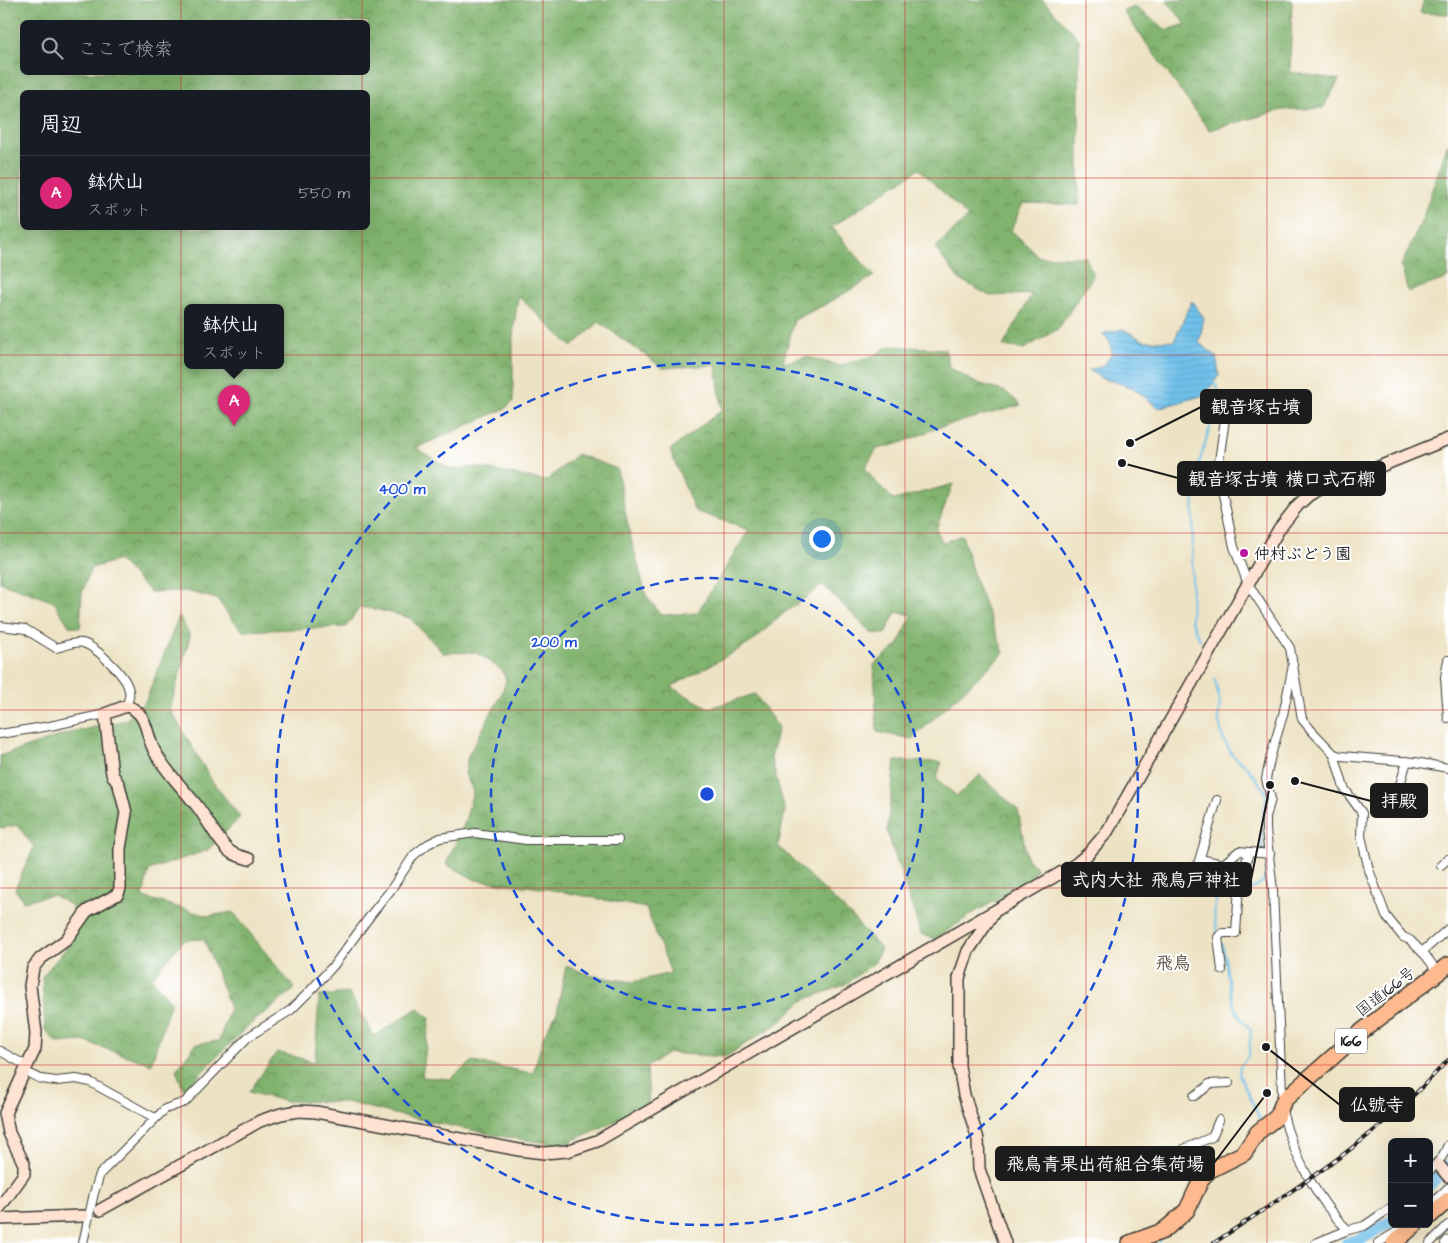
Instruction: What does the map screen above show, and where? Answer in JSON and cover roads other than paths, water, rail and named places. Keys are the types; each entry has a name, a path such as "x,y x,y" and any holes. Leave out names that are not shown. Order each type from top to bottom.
{"highway":[{"name":"国道166号","path":"1130,1243 1163,1230 1175,1221 1187,1210 1202,1178 1210,1170 1244,1153 1262,1130 1277,1117 1284,1100 1292,1092 1351,1040 1442,969"},
{"path":"1433,1208 1448,1195"},
{"path":"1433,1213 1448,1200"},
{"path":"1394,1243 1411,1228"},
{"path":"1401,1243 1418,1228"}],"street":[{"path":"1228,398 1219,461 1220,480 1230,534 1248,584 1290,648 1302,718 1334,754 1344,788 1362,813 1361,836 1369,870 1386,916 1403,937 1410,940 1432,964 1442,969"},
{"path":"100,1210 260,1121 281,1114 299,1111 337,1115 532,1152 567,1151 597,1141 1076,864 1088,854 1107,832 1279,529 1298,505 1309,495 1333,482 1376,468 1448,439"},
{"path":"0,626 25,629 56,648 81,642 93,647 119,673 128,686 130,697 126,706"},
{"path":"1448,660 1445,677 1448,718"},
{"path":"1294,665 1266,779 1271,799 1265,830 1275,927 1283,1114 1286,1126 1307,1175 1336,1219 1348,1230"},
{"path":"0,734 105,714 126,706 133,708 145,721 155,752 174,779 198,807 229,852 249,858"},
{"path":"0,1207 24,1174 24,1164 9,1133 5,1113 35,1049 36,1041 30,986 33,968 40,959 66,940 87,911 118,894 120,888 120,848 126,813 119,785 112,774 105,714"},
{"path":"1334,754 1408,761 1448,768"},
{"path":"1393,808 1408,761"},
{"path":"1216,800 1199,861 1223,864 1240,851 1266,854"},
{"path":"83,1243 100,1174 165,1109 185,1102 248,1037 290,1010 310,991 334,965 390,891 414,855 428,844 440,838 475,833 526,840 618,840"},
{"path":"1222,970 1220,935 1236,933 1239,886 1249,852"},
{"path":"1441,864 1448,859"},
{"path":"995,911 968,950 959,978 959,1066 964,1094 978,1139 979,1169 1005,1243"},
{"path":"1422,952 1448,929"},
{"path":"0,1051 41,1078 56,1081 76,1079 90,1082 155,1118"},
{"path":"1194,1096 1209,1084 1228,1083"},
{"path":"1188,1171 1184,1149 1212,1137 1219,1120"},
{"path":"1448,1145 1446,1152 1435,1166 1448,1176"},
{"path":"1433,1202 1448,1188"},
{"path":"1316,1243 1348,1230 1364,1226 1388,1210"},
{"path":"0,1219 83,1216"},
{"path":"1431,1243 1446,1226"},
{"path":"1378,1243 1403,1228"},
{"path":"1445,1243 1448,1240"}],"water":[{"path":"1192,301 1204,318 1199,343 1216,356 1219,375 1205,395 1159,408 1132,387 1101,378 1089,370 1104,366 1112,353 1109,340 1102,334 1123,329 1144,341 1174,341"}],"waterway":[{"path":"1200,640 1191,621 1194,480 1220,394 1216,385 1211,382"},
{"path":"1215,679 1220,704 1218,717 1223,739 1233,756 1246,766 1263,787 1266,794 1266,803 1261,818 1264,851"},
{"path":"1240,891 1258,886 1264,879 1267,870"},
{"path":"1218,933 1215,923 1217,895 1236,892"},
{"path":"1222,944 1233,1001 1243,1021 1251,1029 1249,1055 1240,1067 1239,1074 1261,1121"},
{"path":"1431,1183 1448,1166"},
{"path":"1347,1243 1359,1240 1388,1223"},
{"path":"1159,1243 1161,1238"}],"railway":[{"path":"1214,1243 1354,1147 1404,1105 1448,1060"}],"place":[{"name":"鉢伏山","path":"234,426"},
{"name":"観音塚古墳","path":"1130,443"},
{"name":"観音塚古墳 横口式石槨","path":"1122,463"},
{"name":"仲村ぶどう園","path":"1244,553"},
{"name":"拝殿","path":"1295,781"},
{"name":"式内大社 飛鳥戸神社","path":"1270,785"},
{"name":"仏號寺","path":"1266,1047"},
{"name":"飛鳥青果出荷組合集荷場","path":"1267,1093"}],"district":[{"name":"飛鳥","path":"1173,963"}]}
